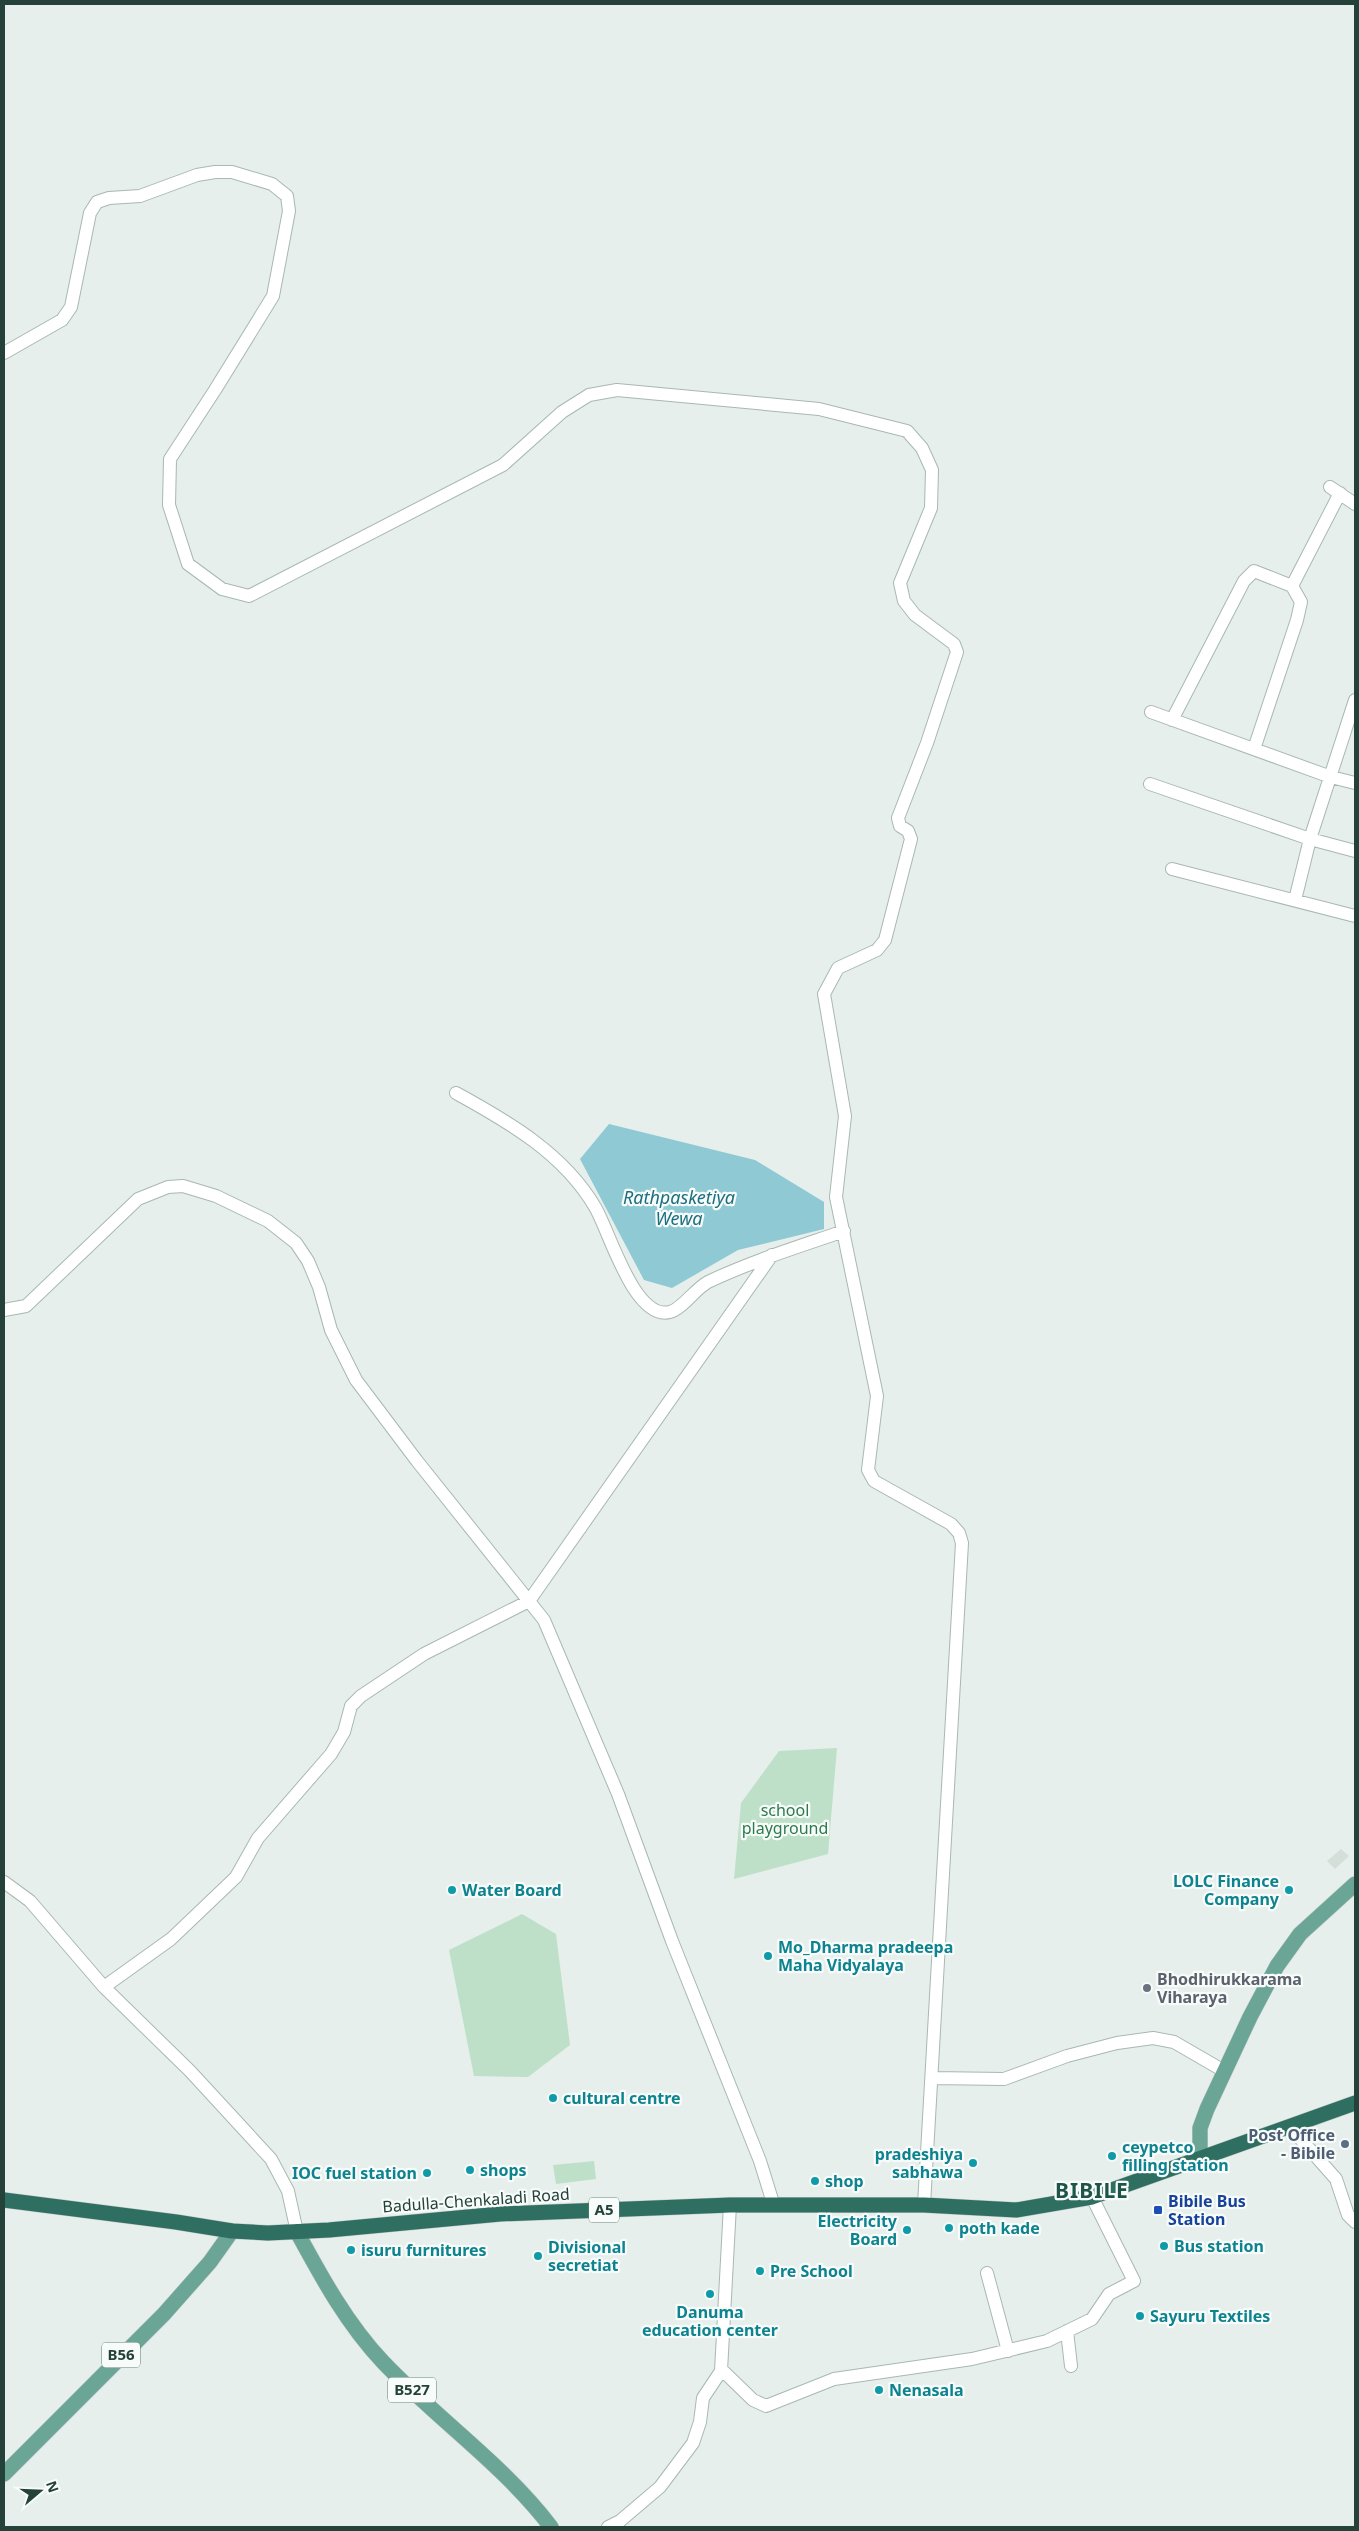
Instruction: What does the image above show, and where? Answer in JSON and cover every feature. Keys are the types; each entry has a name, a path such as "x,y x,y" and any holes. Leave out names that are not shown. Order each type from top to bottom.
{"highway":[{"name":"Badulla-Chenkaladi Road","path":"4,2200 176,2222 232,2232 297,2232 500,2214 730,2205 924,2205 1016,2210 1092,2196 1200,2157 1290,2128 1355,2103"}],"main road":[{"path":"1200,2157 1200,2128 1224,2071 1262,1993 1289,1948 1309,1925 1355,1884"},
{"name":"B56","path":"4,2474 164,2314 210,2262 232,2232"},
{"name":"B527","path":"297,2232 338,2305 368,2345 526,2497 552,2527"}],"street":[{"path":"4,353 62,320 67,315 71,307 90,213 97,202 109,198 140,196 197,175 216,172 232,172 272,184 282,190 287,196 289,211 273,296 170,459 169,505 188,564 222,589 249,596 503,465 562,412 589,395 617,390 819,409 907,431 922,448 932,470 931,508 900,583 904,601 915,614 954,644 957,652 927,743 898,818 900,826 908,831 911,840 885,940 877,950 838,968 824,994 844,1116 836,1197 878,1396 868,1470 874,1481 951,1524 959,1533 962,1543 924,2205"},
{"path":"1292,586 1335,490 1355,504"},
{"path":"1172,720 1244,581 1254,571 1292,586 1301,602 1297,620 1254,749"},
{"path":"1295,900 1310,839 1332,777 1355,700"},
{"path":"1150,712 1332,777 1355,783"},
{"path":"1150,784 1310,839 1355,851"},
{"path":"1172,869 1355,916"},
{"path":"456,1093 512,1124 574,1175 596,1208 627,1278 651,1309 660,1313 672,1312 705,1284 736,1269 844,1232"},
{"path":"4,1310 26,1306 138,1199 168,1186 183,1186 216,1196 268,1221 296,1243 308,1261 320,1287 330,1330 356,1380 417,1460 530,1599 544,1620 618,1794 672,1941 760,2161 774,2206"},
{"path":"104,1987 171,1939 236,1877 258,1838 331,1754 344,1732 351,1706 361,1696 424,1654 530,1599 772,1256"},
{"path":"4,1882 30,1901 104,1987 190,2071 272,2159 288,2191 297,2232"},
{"path":"932,2078 1004,2079 1067,2056 1117,2043 1153,2038 1174,2042 1224,2071"},
{"path":"1290,2128 1336,2180 1348,2215 1355,2222"},
{"path":"721,2369 753,2400 766,2406 834,2379 972,2359 1047,2341 1092,2319 1109,2294 1134,2281 1092,2196"},
{"path":"608,2527 620,2521 660,2487 693,2443 700,2422 703,2398 721,2369 730,2205"},
{"path":"987,2273 1008,2351"},
{"path":"1067,2331 1071,2366"}],"shaded area":[{"path":"1341,1849 1349,1856 1335,1869 1327,1861"}],"green space":[{"name":"school playground","path":"837,1748 828,1854 734,1879 741,1803 779,1751"},
{"path":"522,1914 556,1934 570,2045 528,2077 474,2076 449,1950"},
{"path":"594,2161 596,2179 556,2184 553,2165"}],"water":[{"name":"Rathpasketiya Wewa","path":"609,1124 755,1160 824,1202 824,1229 738,1250 672,1288 644,1280 580,1159"}],"place":[{"name":"Water Board","path":"452,1890"},
{"name":"LOLC Finance Company","path":"1289,1890"},
{"name":"Mo_Dharma pradeepa Maha Vidyalaya","path":"768,1956"},
{"name":"Bhodhirukkarama Viharaya","path":"1147,1988"},
{"name":"cultural centre","path":"553,2098"},
{"name":"Post Office - Bibile","path":"1345,2144"},
{"name":"ceypetco filling station","path":"1112,2156"},
{"name":"pradeshiya sabhawa","path":"973,2163"},
{"name":"shops","path":"470,2170"},
{"name":"IOC fuel station","path":"427,2173"},
{"name":"shop","path":"815,2181"},
{"name":"Bibile Bus Station","path":"1158,2210"},
{"name":"poth kade","path":"949,2228"},
{"name":"Electricity Board","path":"907,2230"},
{"name":"Bus station","path":"1164,2246"},
{"name":"isuru furnitures","path":"351,2250"},
{"name":"Divisional secretiat","path":"538,2256"},
{"name":"Pre School","path":"760,2271"},
{"name":"Danuma education center","path":"710,2294"},
{"name":"Sayuru Textiles","path":"1140,2316"},
{"name":"Nenasala","path":"879,2390"}],"district":[{"name":"BIBILE","path":"1092,2191"}]}
